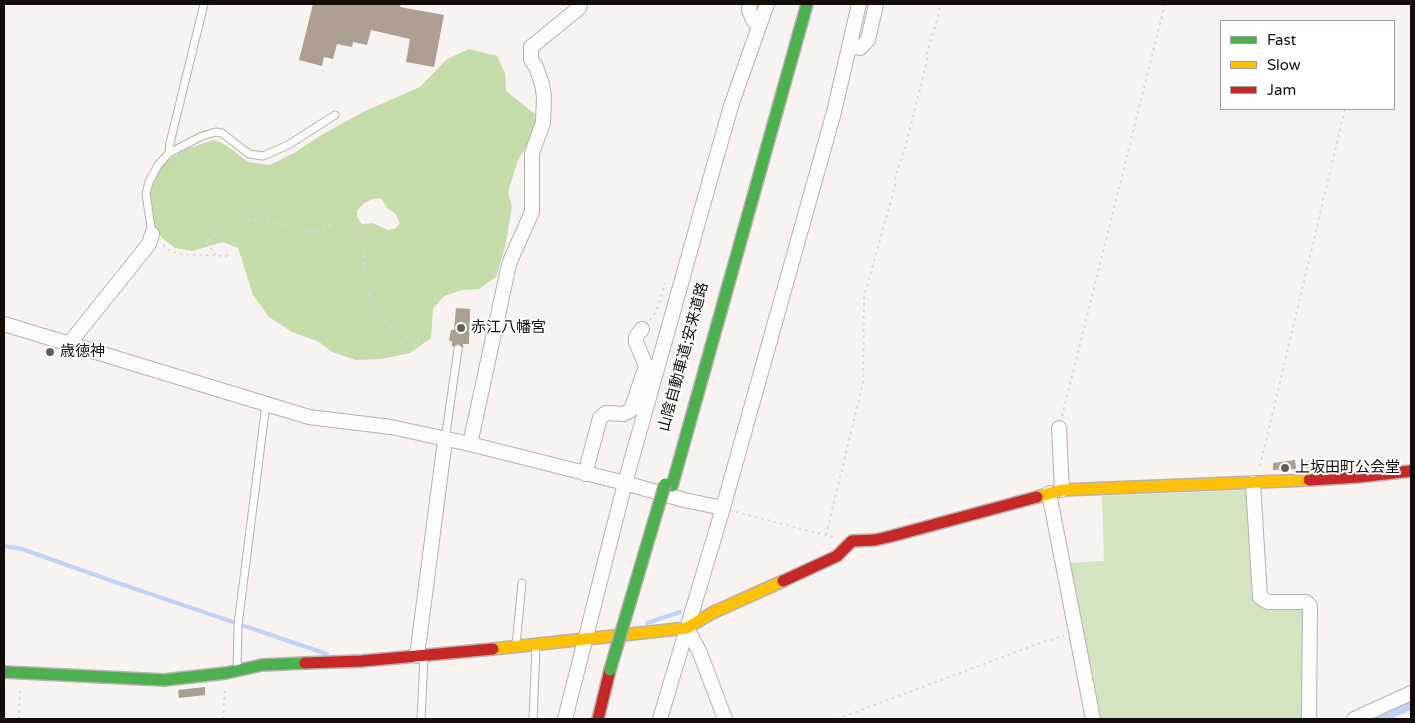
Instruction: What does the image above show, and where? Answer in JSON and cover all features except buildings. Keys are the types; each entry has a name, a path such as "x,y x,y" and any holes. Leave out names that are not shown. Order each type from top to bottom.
{"main road":[{"name":"山陰自動車道;安来道路","path":"668,485 742,203 799,4"},
{"name":"山陰自動車道;安来道路","path":"598,719 616,670 807,4"},
{"path":"4,672 164,680 231,672 262,665 362,661 419,652 516,641 537,644 687,628 712,613 837,556 852,541 875,540 892,536 1055,492 1254,483 1411,472"},
{"name":"山陰自動車道;安来道路","path":"609,719 616,670"}],"street":[{"path":"470,444 508,269 532,212 532,153 543,124 544,96 536,67 531,60 530,47 580,8 580,4"},
{"path":"750,4 748,10 758,25"},
{"path":"565,719 625,483 651,368 729,111 767,4"},
{"path":"660,719 723,508 831,121 860,4"},
{"path":"850,46 860,48 868,40 876,4"},
{"path":"68,345 149,244 152,234"},
{"path":"4,324 309,417 390,427 470,444 625,483 684,500 723,508"},
{"path":"642,329 636,337 636,342 651,368"},
{"path":"585,474 600,418 606,413 624,414 631,410 651,368"},
{"path":"1059,428 1055,492 1076,633 1093,719"},
{"path":"419,652 445,440"},
{"path":"1254,483 1260,597 1268,602 1306,602 1310,606 1309,719"},
{"path":"687,628 700,653 725,719"},
{"path":"1354,719 1411,693"}],"lane":[{"path":"169,153 204,4"},
{"path":"152,234 146,194 149,182 158,165 169,153 202,136 216,132 222,133 249,154 263,156 288,145 335,115"},
{"path":"445,440 458,349"},
{"path":"231,672 266,404"},
{"path":"516,641 522,583"},
{"path":"534,719 537,644"},
{"path":"419,652 421,719"}],"path":[{"path":"826,535 863,383 864,297 895,186 895,176 904,152 940,4"},
{"path":"1059,428 1165,4"},
{"path":"1254,483 1345,110"},
{"path":"216,256 206,242 234,220 277,223 309,232 320,231 337,221 350,224 359,235 363,246 366,286 371,302 388,324 402,330 410,342 416,346 420,337"},
{"path":"152,234 169,250 179,254 230,256"},
{"path":"642,329 654,317 666,283"},
{"path":"723,508 852,541"},
{"path":"837,719 1044,642 1076,633"},
{"path":"223,719 231,672"},
{"path":"19,719 21,673"}],"green space":[{"path":"469,49 497,56 505,73 506,91 536,115 534,135 518,160 508,192 512,207 505,247 496,277 479,289 462,290 444,296 433,309 431,338 410,353 381,359 356,360 332,352 319,342 292,332 269,317 253,295 238,248 223,242 192,251 175,248 162,238 156,230 150,194 155,178 165,162 186,149 214,140 226,145 248,162 270,165 363,112 420,87 447,59","holes":["375,198 382,199 387,208 395,213 400,223 396,228 388,230 373,223 362,224 357,217 357,211 364,203"]},
{"path":"1336,460 1338,473 1301,476 1300,461"},
{"path":"1251,490 1255,596 1302,604 1307,610 1305,719 1098,719 1067,563 1104,561 1102,496"}],"water":[{"path":"1411,701 1411,710 1391,719 1371,719"}],"waterway":[{"path":"4,546 22,549 327,654"},
{"path":"647,623 680,612"}],"traffic: fast":[{"path":"672,486 807,4"},
{"path":"610,670 665,484"},
{"path":"4,672 164,680 226,673 262,665 305,663"}],"traffic: slow":[{"path":"1037,497 1062,490 1309,480"},
{"path":"493,649 687,628 712,613 783,581"}],"traffic: jam":[{"path":"1309,480 1411,471"},
{"path":"783,581 837,556 852,541 875,540 892,536 1037,497"},
{"path":"305,663 362,661 493,649"},
{"path":"598,719 610,670"}],"place":[{"name":"赤江八幡宮","path":"461,328"},
{"name":"歳徳神","path":"50,352"},
{"name":"上坂田町公会堂","path":"1285,468"}]}
